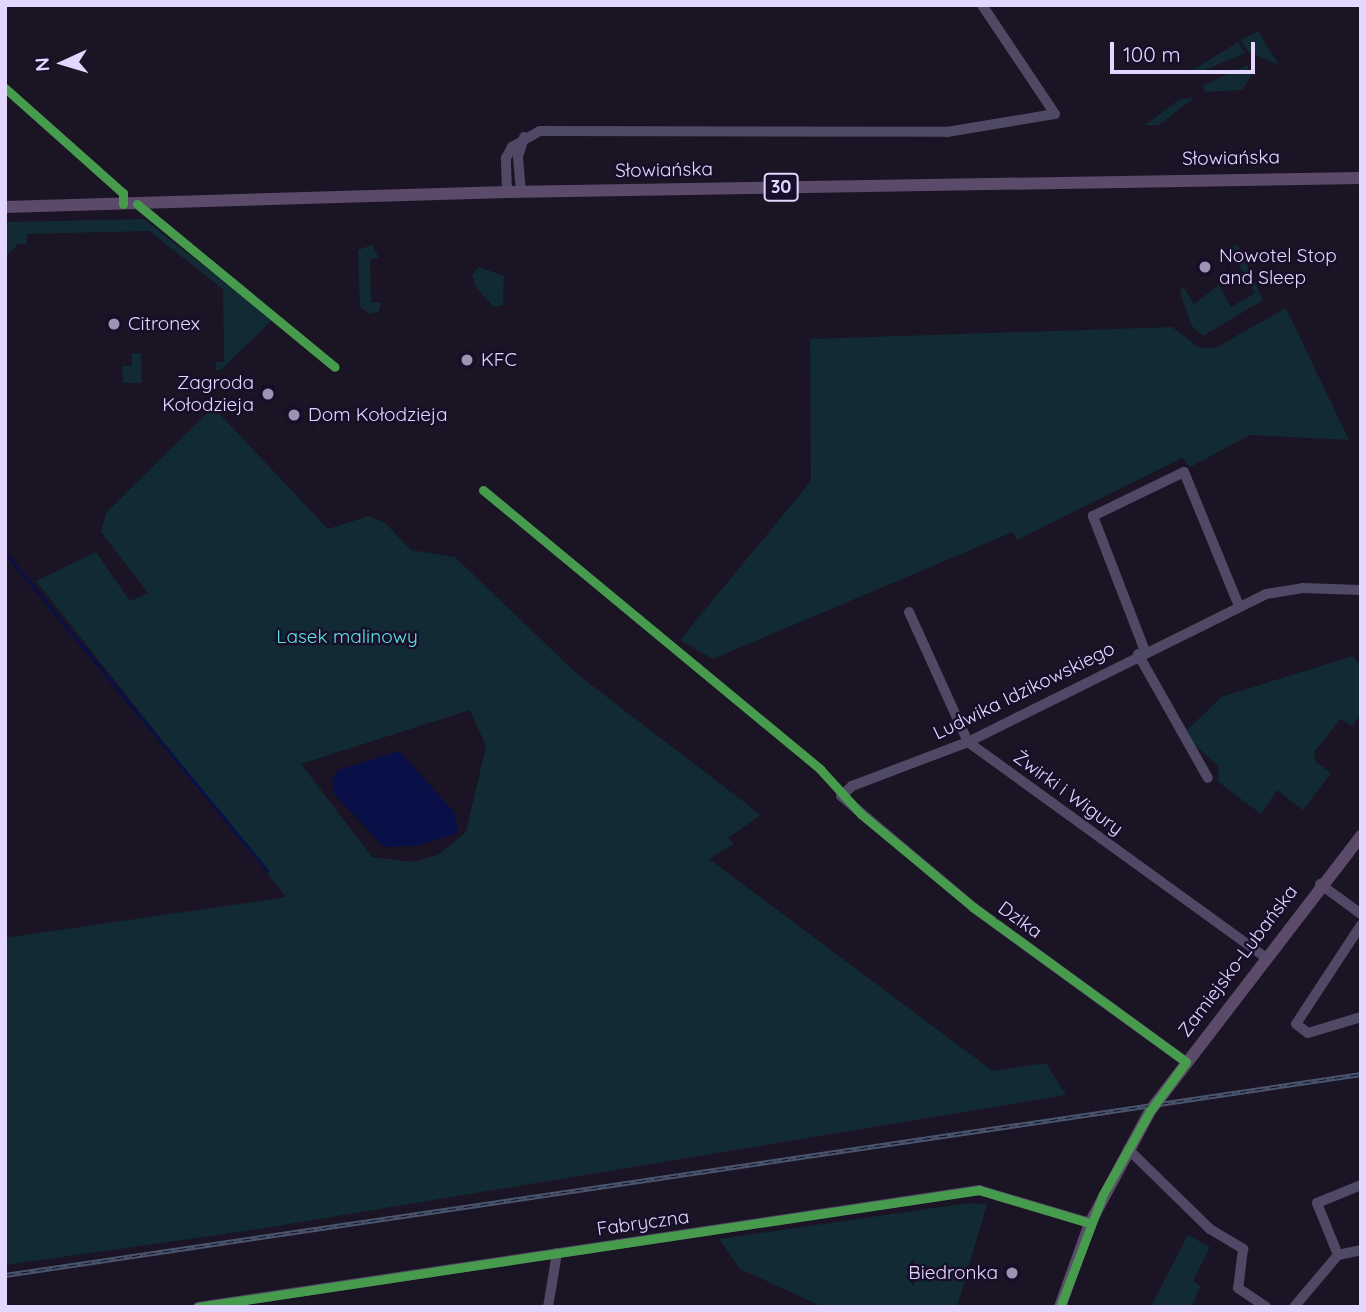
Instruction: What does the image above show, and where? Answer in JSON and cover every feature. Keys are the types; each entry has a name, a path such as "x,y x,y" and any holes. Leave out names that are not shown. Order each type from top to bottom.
{"main road":[{"name":"Słowiańska","path":"1324,175 1361,169"},
{"name":"Słowiańska","path":"5,207 507,192 1324,175 1361,178"},
{"name":"Zamiejsko-Lubańska","path":"1060,1307 1090,1223 1128,1149 1186,1062 1264,956 1361,836"}],"street":[{"path":"507,192 506,158 524,137 540,131 947,132 1055,114 982,5"},
{"path":"521,192 518,157 524,137"},
{"name":"Ludwika Idzikowskiego","path":"1141,652 1093,516 1184,472 1239,606"},
{"name":"Ludwika Idzikowskiego","path":"841,796 852,786 968,742 1141,652 1239,606 1281,590 1361,590"},
{"name":"Żwirki i Wigury","path":"909,612 968,742 1264,956"},
{"path":"1141,652 1208,778"},
{"name":"Dzika","path":"841,796 973,908 1186,1062"},
{"path":"1321,884 1361,914"},
{"path":"1361,925 1296,1024 1305,1034 1361,1017"},
{"path":"1128,1149 1210,1229 1243,1249 1238,1288 1266,1307"},
{"path":"1338,1255 1317,1203 1361,1185"},
{"name":"Fabryczna","path":"198,1307 979,1190 1090,1223"},
{"path":"1294,1307 1338,1255 1361,1250"},
{"path":"548,1307 557,1253"}],"green space":[{"path":"1258,31 1279,65 1248,52 1241,40"},
{"path":"1238,42 1245,53 1196,74 1193,70"},
{"path":"1247,65 1252,75 1242,90 1206,92 1202,86"},
{"path":"1194,98 1159,125 1145,125 1180,99"},
{"path":"144,219 272,320 221,370 216,370 216,362 224,362 223,289 149,231 27,234 27,244 18,244 5,257 5,222"},
{"path":"1237,244 1263,300 1203,336 1192,326 1180,293 1183,286 1194,304 1219,285 1231,307 1255,293 1230,249"},
{"path":"372,245 379,258 370,259 371,302 381,303 379,311 370,314 360,307 358,250"},
{"path":"479,267 504,276 503,305 494,307 476,288 472,275"},
{"path":"1286,308 1349,440 1250,435 1190,467 1182,458 1017,540 1013,532 713,659 680,640 811,481 810,339 1172,327 1200,348 1215,348"},
{"path":"132,353 141,353 142,383 123,383 122,366 132,366"},
{"name":"Lasek malinowy","path":"213,407 328,529 369,516 384,522 411,550 455,557 577,674 761,815 728,838 734,844 709,859 993,1071 1046,1063 1066,1095 259,1229 5,1265 5,938 286,897 36,581 96,552 130,601 148,593 101,532 106,513","holes":["470,710 486,746 466,832 438,855 413,862 372,857 301,764"]},
{"path":"1353,656 1361,667 1361,714 1352,726 1341,719 1314,752 1316,762 1331,773 1303,810 1277,790 1261,814 1217,781 1219,767 1183,734 1221,697"},
{"path":"968,1203 987,1204 957,1307 823,1307 740,1269 719,1239"},
{"path":"1188,1235 1210,1247 1193,1281 1201,1286 1191,1307 1157,1307 1152,1304"}],"shaded area":[{"path":"399,751 455,813 458,833 417,846 384,847 334,794 332,780 338,770"}],"waterway":[{"path":"5,552 268,871"}],"railway":[{"path":"5,1275 1361,1074"}],"cycle path":[{"path":"5,88 123,193 123,204"},
{"path":"137,204 335,367"},
{"path":"483,490 820,769 861,814 973,907 1186,1062 1150,1111 1103,1194 1060,1307"},
{"path":"198,1307 979,1190 1090,1223"}],"place":[{"name":"Nowotel Stop and Sleep","path":"1205,267"},
{"name":"Citronex","path":"114,324"},
{"name":"KFC","path":"467,360"},
{"name":"Zagroda Kołodzieja","path":"268,394"},
{"name":"Dom Kołodzieja","path":"294,415"},
{"name":"Biedronka","path":"1012,1273"}]}
